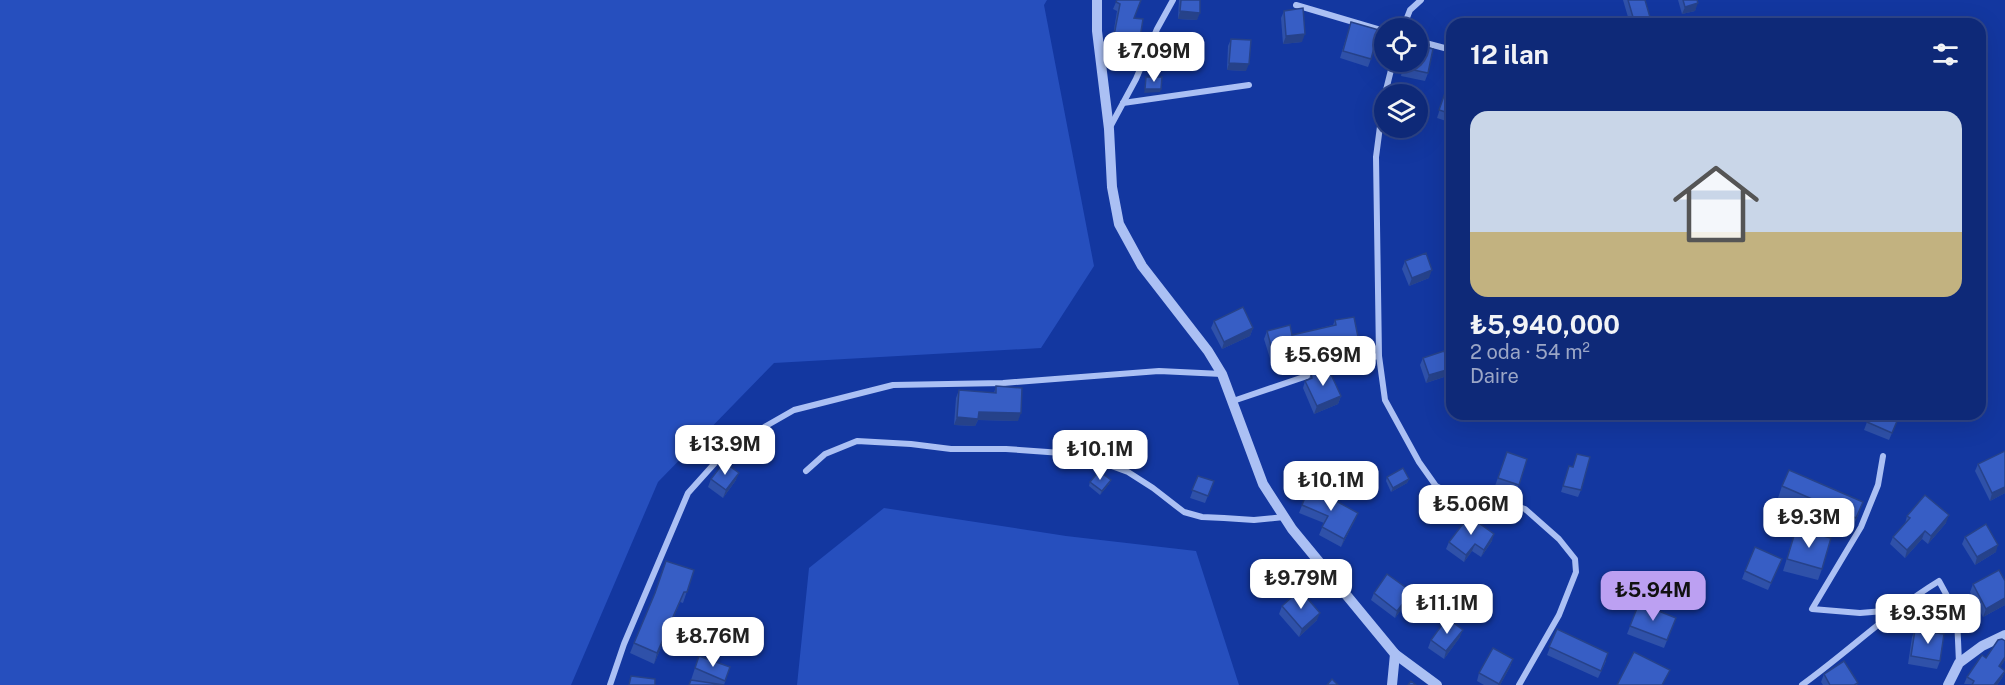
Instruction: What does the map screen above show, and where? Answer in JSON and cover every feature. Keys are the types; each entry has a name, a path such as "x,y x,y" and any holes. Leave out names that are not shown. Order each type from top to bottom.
{"street":[{"path":"1097,0 1097,31 1109,129 1112,187 1119,224 1142,266 1208,351 1222,374 1263,484 1284,517 1395,654 1437,685"},
{"path":"1109,129 1173,0"},
{"path":"1407,18 1410,10 1421,0"},
{"path":"1296,5 1374,28"},
{"path":"1428,44 1446,48"},
{"path":"1123,103 1249,86"},
{"path":"1379,138 1376,157 1379,356 1385,400 1419,462 1436,486 1453,495 1502,501 1525,509 1559,538 1575,559 1576,572 1559,615 1519,685"},
{"path":"1233,401 1354,360 1379,356"},
{"path":"610,685 624,644 688,493 723,454 794,410 893,385 1003,383 1159,371 1222,374"},
{"path":"806,471 825,454 857,441 951,449 1006,449 1062,453 1087,457 1128,472 1184,512 1202,517 1254,520 1284,517"},
{"path":"1883,456 1878,485 1861,527 1812,609 1860,613 1896,610"},
{"path":"1802,685 1829,666 1896,610 1938,581 1957,617 1959,663"},
{"path":"1948,685 1959,663 1982,646 2005,635"},
{"path":"1392,685 1395,654"}],"shaded area":[{"path":"0,0 1047,0 1044,5 1094,266 1041,348 774,363 658,482 571,685 0,685"},
{"path":"884,508 1066,536 1196,551 1239,685 797,685 809,568"}],"building":[{"path":"1117,0 1141,0 1134,18 1143,19 1138,50 1112,46 1120,4 1116,2"},
{"path":"1181,0 1200,0 1200,13 1180,11"},
{"path":"1628,0 1645,0 1650,18 1633,18"},
{"path":"1683,0 1697,0 1698,3 1685,7"},
{"path":"1303,8 1305,34 1286,36 1284,11"},
{"path":"1351,22 1374,29 1374,48 1371,59 1343,51"},
{"path":"1231,39 1251,40 1249,64 1229,63"},
{"path":"1428,48 1433,49 1428,73 1423,72 1428,72"},
{"path":"1146,77 1162,77 1161,89 1145,89"},
{"path":"1446,90 1446,112 1439,110"},
{"path":"1426,253 1432,270 1412,278 1405,261"},
{"path":"1243,307 1253,328 1224,342 1214,321"},
{"path":"1354,317 1358,337 1327,342 1329,354 1322,356 1323,358 1308,363 1305,349 1274,357 1267,331 1290,325 1292,335 1336,325 1335,320"},
{"path":"1444,351 1446,370 1429,375 1423,358"},
{"path":"1328,368 1341,396 1317,406 1305,381 1312,378 1311,373"},
{"path":"996,386 1022,388 1021,413 979,412 978,419 957,417 959,390 996,393"},
{"path":"1868,420 1897,420 1892,433 1867,422"},
{"path":"2005,451 2005,487 1992,493 1978,464"},
{"path":"1507,452 1527,459 1519,485 1498,478"},
{"path":"1577,454 1590,457 1581,490 1563,486 1569,466 1573,467"},
{"path":"724,462 739,473 726,490 711,479"},
{"path":"1403,468 1409,479 1393,488 1387,477"},
{"path":"1789,470 1863,502 1856,518 1782,486"},
{"path":"1099,471 1111,480 1102,491 1090,482"},
{"path":"1198,476 1214,481 1208,496 1192,490"},
{"path":"1310,485 1327,492 1325,495 1358,513 1344,539 1322,527 1328,516 1302,505"},
{"path":"1925,495 1949,515 1931,536 1925,531 1907,550 1893,537 1910,518 1907,516"},
{"path":"1469,516 1494,534 1484,550 1475,544 1466,555 1449,542"},
{"path":"1986,524 1998,545 1977,557 1965,537"},
{"path":"1796,529 1831,538 1822,569 1787,559"},
{"path":"1755,547 1782,559 1771,583 1745,571"},
{"path":"666,561 694,570 687,592 684,592 657,653 634,643"},
{"path":"1999,570 2005,581 2005,598 1986,609 1973,584"},
{"path":"1387,574 1412,592 1397,611 1374,593"},
{"path":"1300,590 1320,613 1302,629 1282,606"},
{"path":"1639,603 1676,618 1667,640 1630,626"},
{"path":"1447,618 1463,630 1446,651 1431,640"},
{"path":"1557,629 1608,653 1601,671 1549,647"},
{"path":"1915,630 1944,634 1940,661 1911,656"},
{"path":"1998,640 2005,641 2005,657 1999,666 2005,671 1994,685 1972,685 1974,681 1967,677 1982,655 1986,658"},
{"path":"1493,648 1513,659 1499,684 1479,673"},
{"path":"1634,652 1670,670 1662,685 1617,685"},
{"path":"699,656 730,667 725,681 695,668"},
{"path":"1844,661 1858,683 1830,685 1824,674"},
{"path":"631,676 655,679 655,685 629,685"},
{"path":"1332,679 1338,685 1327,685"},
{"path":"691,680 724,685 689,685"}]}
